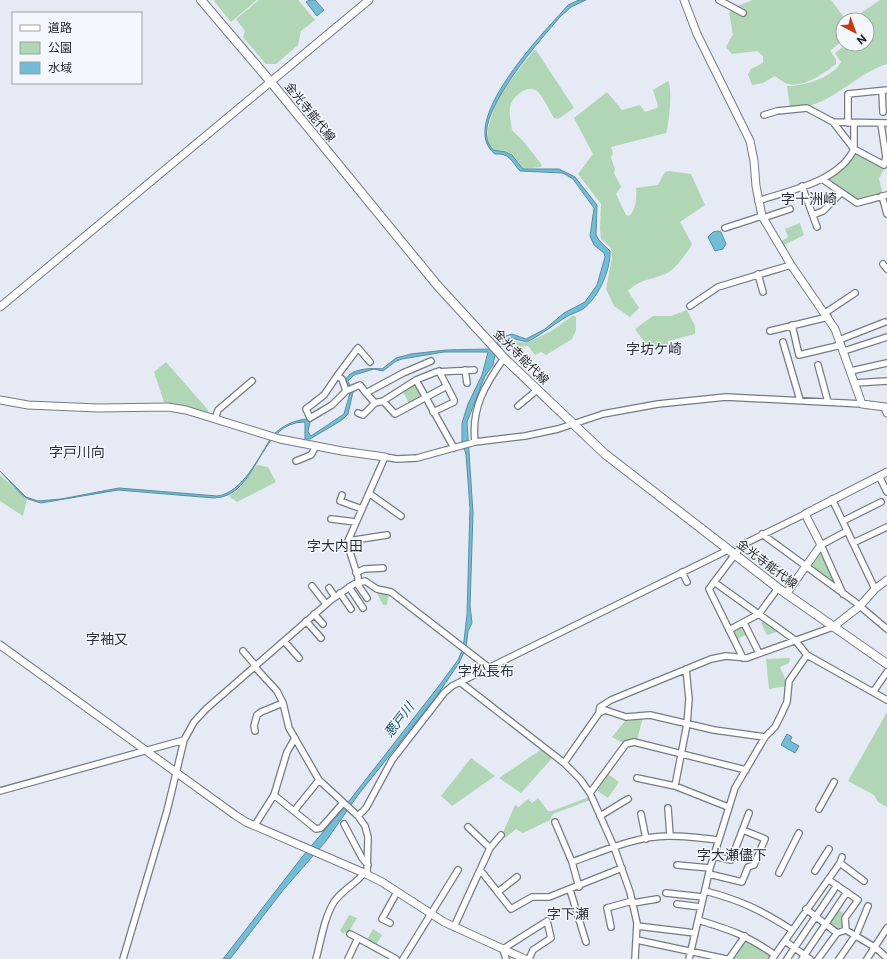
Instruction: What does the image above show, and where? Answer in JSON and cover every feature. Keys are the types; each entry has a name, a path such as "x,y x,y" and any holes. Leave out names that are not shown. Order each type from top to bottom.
{"main road":[{"name":"金光寺能代線","path":"201,0 270,81 437,285 502,356 537,390 605,454 731,553 786,594 887,664"}],"street":[{"path":"0,307 369,0"},
{"path":"684,0 700,41 750,141 754,160 758,201 762,217 791,265 826,315 842,345 862,404"},
{"path":"719,0 743,14"},
{"path":"758,201 822,179 841,168 850,157 854,149 848,94 884,91 886,157 884,165 854,149 833,122 807,108 777,111 764,115"},
{"path":"833,122 884,124"},
{"path":"822,179 856,203 884,196 887,214"},
{"path":"802,186 817,227"},
{"path":"813,215 824,211 841,193"},
{"path":"725,228 790,209"},
{"path":"690,306 718,287 791,265"},
{"path":"758,274 763,292"},
{"path":"770,331 826,315 855,293"},
{"path":"842,345 885,322"},
{"path":"792,325 800,354 887,337"},
{"path":"784,342 800,400"},
{"path":"370,362 358,348 324,395 306,409 310,418 332,405 349,390 360,385 376,403"},
{"path":"475,442 473,429 475,413 491,376 502,356"},
{"path":"366,393 403,373 431,361"},
{"path":"851,372 887,363"},
{"path":"818,365 828,402"},
{"path":"465,370 467,383"},
{"path":"358,413 363,415 376,403 383,401 416,380 439,371 474,370"},
{"path":"434,412 454,402 439,371"},
{"path":"337,376 342,379 349,390"},
{"path":"416,380 454,448"},
{"path":"855,383 887,381"},
{"path":"215,419 218,410 252,382"},
{"path":"383,401 395,414 447,386"},
{"path":"518,406 537,390"},
{"path":"0,400 28,405 98,408 156,406 186,410 280,439 385,457 409,459 475,442 525,436 558,429 572,423 634,407 672,402 726,397 862,404 886,409"},
{"path":"296,461 311,454 316,446"},
{"path":"367,598 357,583 356,573 347,549 348,541 385,457"},
{"path":"358,816 366,808 392,760 444,692 488,667 682,572 731,553 762,534 887,472"},
{"path":"879,476 887,492"},
{"path":"370,494 401,516"},
{"path":"342,495 340,501 362,509"},
{"path":"832,499 875,589"},
{"path":"843,521 881,502"},
{"path":"805,514 844,594"},
{"path":"331,519 356,522"},
{"path":"853,543 887,527"},
{"path":"786,594 821,545 847,531"},
{"path":"762,534 860,606 887,629"},
{"path":"348,541 387,535"},
{"path":"731,553 709,589 743,658"},
{"path":"356,573 364,569 383,568"},
{"path":"682,572 687,582"},
{"path":"599,714 600,707 611,700 686,669 726,656 743,658 833,627 860,606 875,589 887,580"},
{"path":"123,959 184,740 194,722 206,709 337,595 357,583 365,581 377,589 391,592 488,667"},
{"path":"714,582 795,640 807,654 887,700"},
{"path":"312,586 326,604"},
{"path":"349,587 363,608"},
{"path":"328,588 351,609"},
{"path":"729,630 759,614 778,588"},
{"path":"314,614 323,624"},
{"path":"306,622 321,638"},
{"path":"744,622 759,653"},
{"path":"284,641 299,658"},
{"path":"0,645 144,751 235,815 255,826 322,853 366,874 454,927 525,959"},
{"path":"243,651 277,691 283,703 289,728 319,780 358,816 365,826 368,838 369,865 366,874 335,902 330,911 316,959"},
{"path":"689,959 713,856 735,788 765,737 775,727 782,715 787,702 788,681 807,654"},
{"path":"675,786 687,724 689,699 686,669"},
{"path":"873,692 887,672"},
{"path":"460,682 564,762 580,779 590,793 614,847 633,902 637,926 635,959"},
{"path":"255,731 254,726 258,715 261,712 283,703"},
{"path":"564,762 599,714 605,710 626,717 650,715 714,730 765,737"},
{"path":"592,713 599,714"},
{"path":"255,826 274,795 287,752 295,738"},
{"path":"0,791 184,740"},
{"path":"590,793 626,744 634,742 746,770"},
{"path":"637,778 675,786 728,807"},
{"path":"294,811 319,780"},
{"path":"819,809 834,782"},
{"path":"274,795 316,829 321,828 343,803"},
{"path":"600,816 628,799"},
{"path":"668,808 670,836"},
{"path":"713,856 731,860 749,813"},
{"path":"641,814 646,839"},
{"path":"555,822 572,862 579,887"},
{"path":"344,824 362,858 369,865"},
{"path":"468,827 490,848"},
{"path":"677,865 710,871 742,882 748,867 754,865 765,839 743,830"},
{"path":"779,872 799,833"},
{"path":"454,927 481,871 490,848 500,835"},
{"path":"572,862 614,847 646,839 670,836 718,840"},
{"path":"815,871 828,849"},
{"path":"698,920 730,929 745,936 774,957 840,863 842,857"},
{"path":"840,863 864,881"},
{"path":"481,871 511,909 532,897 549,897 579,887 622,868"},
{"path":"403,959 458,870"},
{"path":"498,892 517,877"},
{"path":"828,880 858,900 845,918 846,930"},
{"path":"787,959 837,885"},
{"path":"570,890 586,942"},
{"path":"390,923 382,919 397,892"},
{"path":"803,957 847,892"},
{"path":"666,893 704,894 733,898 761,910 792,930"},
{"path":"611,927 607,908 633,902 657,899"},
{"path":"677,904 700,907"},
{"path":"838,959 855,935 868,906"},
{"path":"806,910 837,933"},
{"path":"503,949 547,921 551,938 533,950 529,959"},
{"path":"637,926 695,933"},
{"path":"867,959 876,948 887,928"},
{"path":"818,959 837,933 846,930 876,948 887,958"},
{"path":"350,934 396,959"},
{"path":"637,940 728,959 745,936"},
{"path":"348,959 358,938"},
{"path":"785,941 795,948 803,957 810,959"},
{"path":"503,949 506,959"}],"green space":[{"path":"257,0 231,22 214,1"},
{"path":"259,0 298,0 315,20 301,31 298,45 276,64 266,64 243,37 245,31 236,19"},
{"path":"753,0 831,0 840,12 835,12 835,47 830,51 836,59 836,64 812,80 798,84 791,85 785,83 775,76 763,83 752,85 748,74 751,69 763,63 763,56 757,51 732,54 726,47 733,34 729,13 737,6"},
{"path":"880,0 887,0 887,64 867,73 839,92 819,102 809,106 790,108 787,86 809,83 824,77 837,68 841,62 835,53 836,52 875,52 875,12 862,12"},
{"path":"534,50 536,50 574,108 558,119 554,118 537,91 533,89 524,90 516,96 510,108 512,130 542,165 541,167 524,169 512,154 506,151 494,150 487,140 488,129 500,94"},
{"path":"668,81 670,98 666,133 611,147 613,153 611,158 615,169 614,173 621,187 616,194 626,215 629,216 635,207 636,188 658,185 665,172 669,171 691,174 705,205 680,222 692,244 676,265 669,272 641,282 628,291 639,308 630,317 614,306 606,289 612,258 611,248 601,239 601,204 578,174 593,154 574,118 607,92 622,110 640,105 645,112 657,108 658,106 653,90"},
{"path":"856,152 885,167 879,179 883,195 857,201 826,180 841,171"},
{"path":"800,223 804,235 782,246 780,242 788,237 785,229"},
{"path":"687,310 695,326 695,334 668,341 668,344 663,347 662,351 648,347 635,329 653,316 671,316"},
{"path":"572,316 575,316 576,318 576,330 572,339 546,355 541,352 535,355 528,346 507,348 505,346 508,340 527,343 553,330"},
{"path":"166,362 208,410 207,413 191,407 164,402 154,372"},
{"path":"413,383 423,396 410,405 402,390"},
{"path":"257,465 268,467 276,482 237,502 229,496 239,489"},
{"path":"0,475 27,499 23,516 0,501"},
{"path":"821,551 837,584 835,585 810,566"},
{"path":"376,591 389,593 387,605 383,605"},
{"path":"764,621 779,631 767,635 761,623"},
{"path":"741,626 744,627 748,634 736,640 732,632"},
{"path":"790,658 789,663 780,667 787,686 769,689 766,659"},
{"path":"887,712 887,807 878,802 874,795 848,781"},
{"path":"643,717 637,740 626,741 623,743 612,737 625,721"},
{"path":"542,749 553,757 521,793 499,778"},
{"path":"471,758 495,776 452,806 441,796"},
{"path":"608,774 619,782 608,798 596,790"},
{"path":"589,797 590,800 553,814 550,820 523,833 516,829 505,838 501,837 515,805 519,807 528,799 532,803 538,798 548,811 552,811"},
{"path":"837,909 845,914 844,928 838,932 827,923"},
{"path":"349,915 357,918 348,933 345,932 344,934 340,931"},
{"path":"373,929 382,935 376,945 367,940"},
{"path":"745,940 752,942 773,956 770,959 732,959"}],"water":[{"path":"309,0 315,0 324,10 317,16 306,2"},
{"path":"579,0 586,0 571,7 560,17 539,41 513,75 493,110 487,126 487,139 493,150 506,152 512,155 523,169 559,169 575,177 597,205 596,235 610,251 606,275 594,298 583,309 566,317 527,342 511,338 501,346 495,355 493,365 485,376 467,422 473,513 470,606 472,623 468,631 466,648 459,663 436,697 358,795 326,841 284,889 230,959 223,959 306,852 342,810 438,687 458,660 463,649 467,615 470,508 466,454 462,443 462,423 468,404 482,375 488,352 444,352 402,359 396,361 383,371 374,369 382,369 396,358 411,354 446,350 489,349 506,336 512,334 526,339 545,329 564,313 585,302 597,285 605,257 604,253 594,245 590,236 594,208 573,179 563,173 520,171 507,156 495,154 486,140 486,122 494,102 506,80 537,40 568,5"},
{"path":"713,232 721,232 726,244 723,249 715,251 708,237"},
{"path":"374,369 354,375 348,381 353,392 348,414 342,420 310,439 305,439 305,422 289,425 277,433 267,445 250,473 241,486 229,494 214,498 118,490 41,503 28,499 21,494 0,471 26,497 38,501 61,499 119,488 217,496 235,488 242,481 250,472 273,435 280,429 293,422 307,419 310,422 308,432 311,436 344,414 350,393 345,382 350,374 360,370"},
{"path":"787,734 792,737 790,741 799,746 795,753 781,745"}],"district":[{"name":"字十洲崎","path":"809,199"},
{"name":"字坊ケ崎","path":"654,349"},
{"name":"字戸川向","path":"77,452"},
{"name":"字大内田","path":"335,546"},
{"name":"字袖又","path":"107,639"},
{"name":"字松長布","path":"486,671"},
{"name":"字大瀬儘下","path":"732,855"},
{"name":"字下瀬","path":"568,914"}],"water label":[{"name":"悪戸川","path":"399,720"}]}
